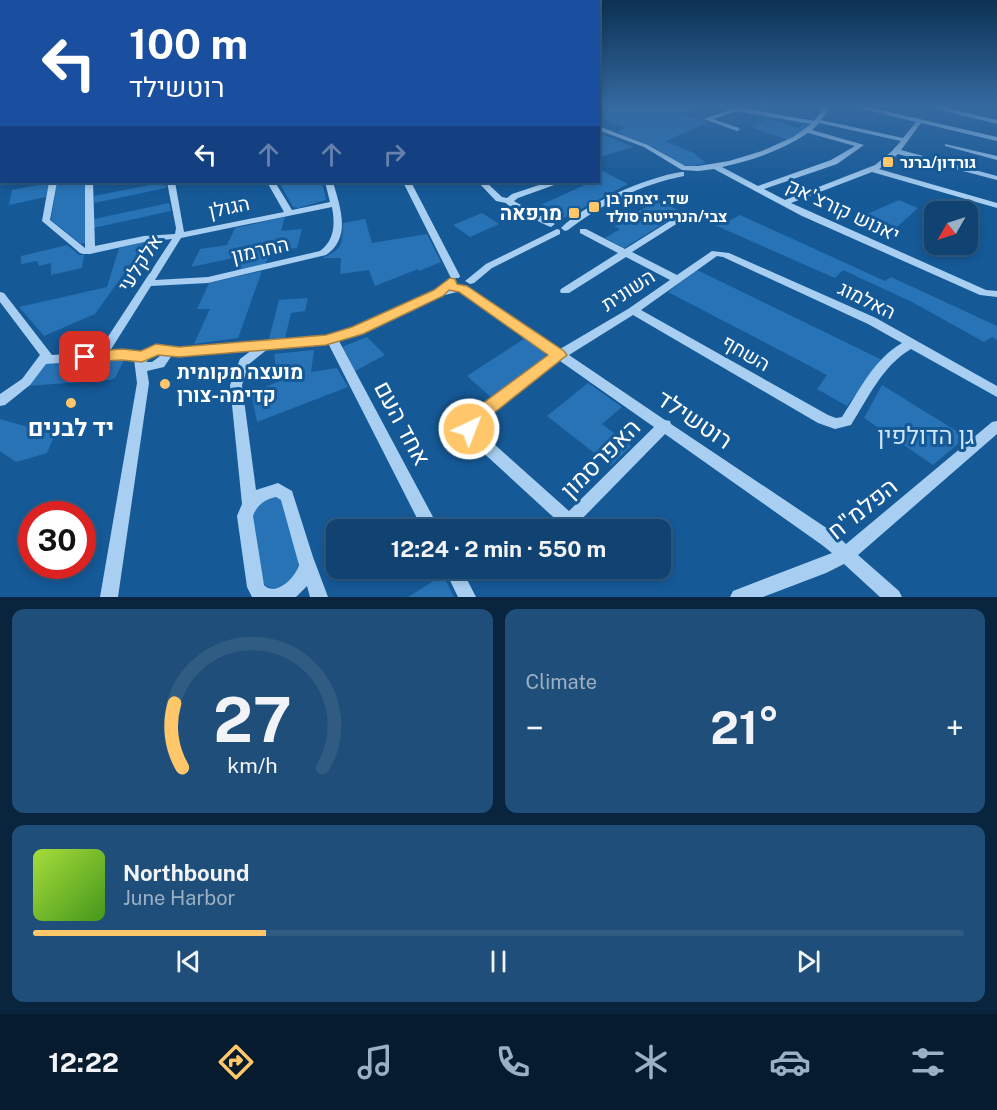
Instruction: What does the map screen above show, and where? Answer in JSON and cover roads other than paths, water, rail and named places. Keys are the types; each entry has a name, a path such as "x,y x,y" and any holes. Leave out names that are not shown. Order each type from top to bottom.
{"street":[{"path":"611,135 645,150 668,164 672,170"},
{"path":"615,135 646,146 684,170"},
{"path":"42,362 101,356 141,361 147,368 162,358 182,352 332,339 438,293 540,239 556,227 578,219 672,170 698,168 773,150 800,135"},
{"path":"756,189 828,164 861,145 822,135"},
{"path":"880,135 905,140"},
{"path":"785,203 873,170 896,151 909,135"},
{"path":"979,135 997,139"},
{"path":"947,145 997,158"},
{"path":"896,151 997,178"},
{"name":"יאנוש קורצ'אק","path":"713,165 785,203 996,295"},
{"path":"662,177 684,170"},
{"path":"873,170 997,206"},
{"path":"53,183 46,221 83,251 90,251 89,183"},
{"name":"אלקלעי","path":"101,356 179,236 180,228 171,183"},
{"path":"272,183 289,213"},
{"path":"329,183 335,204"},
{"name":"רוטשילד","path":"408,183 460,282 559,355 665,425 847,554 893,597"},
{"path":"483,183 499,200 509,201 514,206 556,227"},
{"path":"509,201 513,197 551,183"},
{"name":"הגולן","path":"90,251 144,239 179,236 335,204"},
{"name":"החרמון","path":"149,283 208,280 323,253 331,249 336,241 338,219 335,204"},
{"path":"565,291 686,214"},
{"path":"583,231 677,279"},
{"name":"השונית","path":"559,355 633,310 715,253"},
{"name":"האלמוג","path":"715,253 726,255 850,311 912,343 997,392"},
{"path":"0,295 45,352 42,362 23,385 0,401"},
{"name":"השחף","path":"633,310 835,424 848,419 889,360 901,348 912,343"},
{"name":"אחד העם","path":"332,339 426,519"},
{"path":"250,504 236,388 237,377 244,362 268,344"},
{"path":"233,346 242,352 244,362"},
{"name":"האפרסמון","path":"559,355 473,420 469,428 471,433 569,522 665,425"},
{"path":"143,384 162,358"},
{"path":"109,597 143,384 141,361"},
{"name":"הפלמ\"ח","path":"739,597 826,565 847,554 997,426"},
{"path":"249,481 260,490 282,491 287,496 319,597"},
{"path":"268,597 260,594 254,583 246,523 250,504 259,496 272,491"},
{"path":"280,595 304,576 307,569 306,557"},
{"path":"458,579 467,597"},
{"path":"280,595 305,589 319,597"}],"place":[{"name":"גורדון/ברנר","path":"888,162"},
{"name":"שד. יצחק בן צבי/הנרייטה סולד","path":"594,207"},
{"name":"מרפאה","path":"574,213"},
{"name":"מועצה מקומית קדימה-צורן","path":"165,384"},
{"name":"יד לבנים","path":"71,403"}],"park label":[{"name":"גן הדולפין","path":"926,435"}]}
